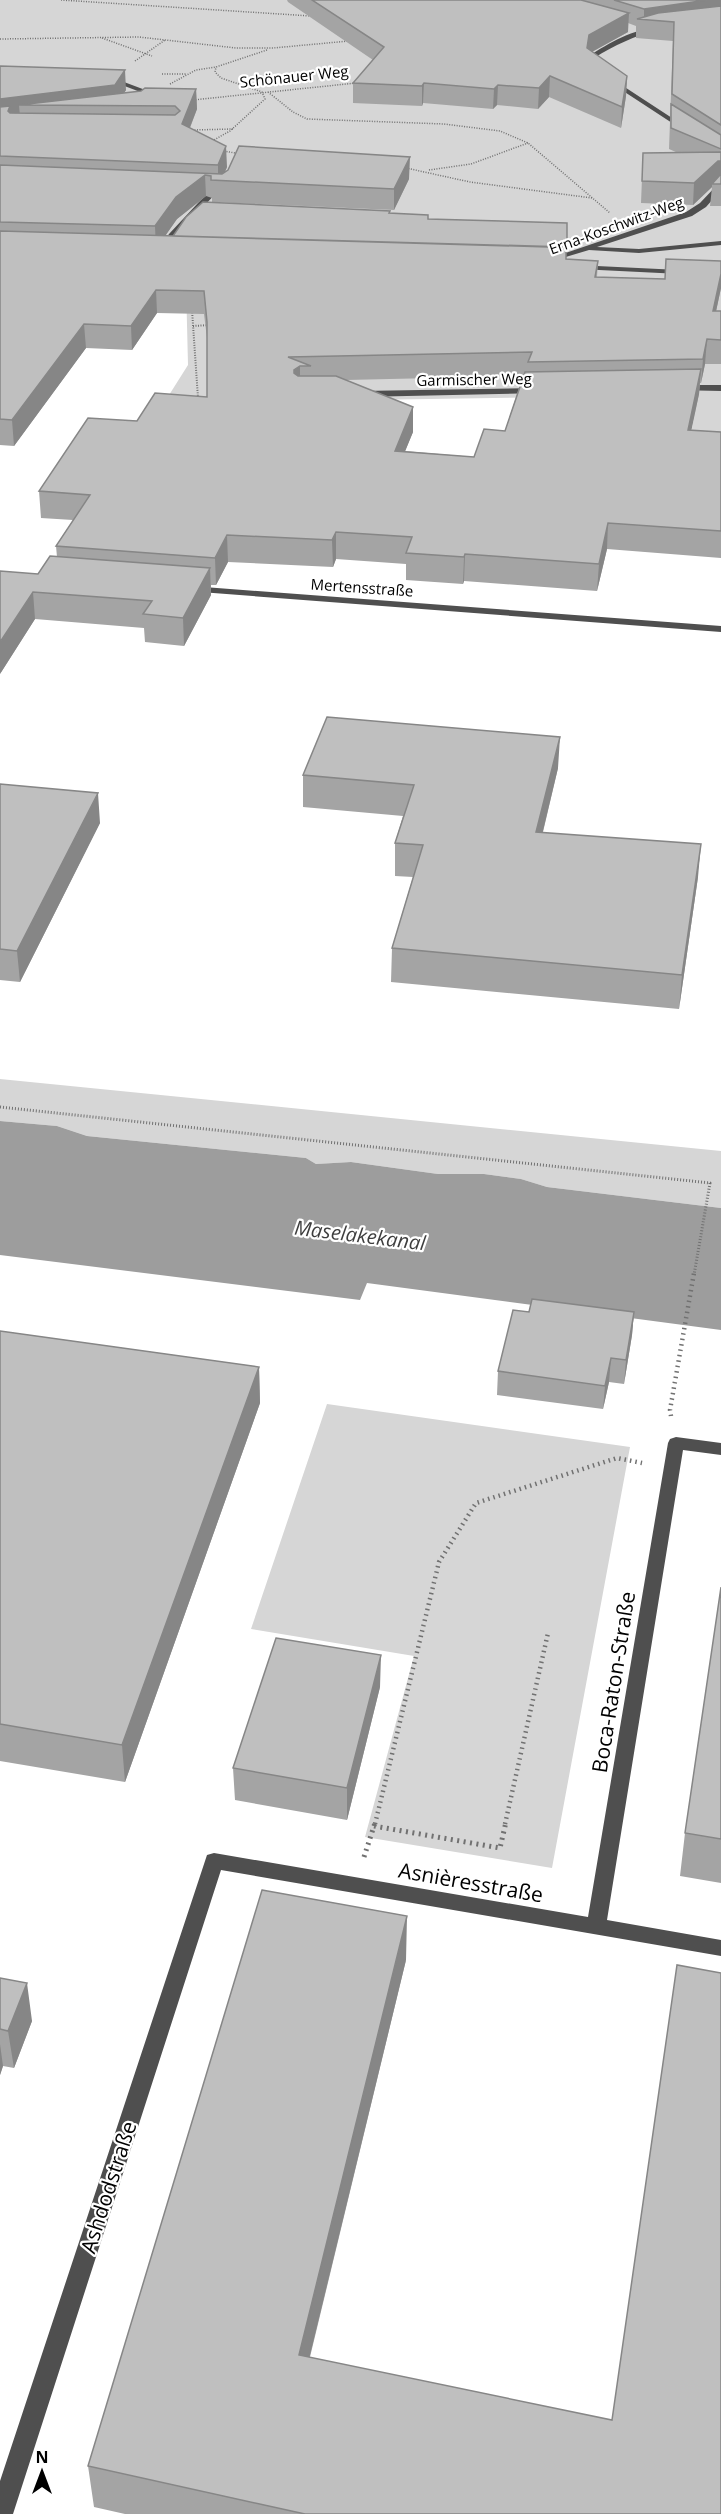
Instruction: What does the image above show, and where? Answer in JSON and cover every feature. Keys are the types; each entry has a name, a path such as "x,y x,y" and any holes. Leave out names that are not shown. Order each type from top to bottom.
{"street":[{"path":"665,27 627,36 591,57 591,68 721,153"},
{"path":"631,28 641,31"},
{"path":"103,77 146,92 148,99 142,106 130,108"},
{"path":"160,253 182,222 219,191 234,166"},
{"name":"Erna-Koschwitz-Weg","path":"547,265 549,260 689,214 703,205 721,186"},
{"path":"203,190 219,191"},
{"path":"202,206 214,206"},
{"path":"585,248 639,250 721,243"},
{"path":"149,253 171,254"},
{"path":"535,265 560,266"},
{"path":"572,267 721,274"},
{"path":"666,389 721,388"},
{"name":"Garmischer Weg","path":"348,395 548,391"},
{"name":"Mertensstraße","path":"183,588 721,629"},
{"name":"Boca-Raton-Straße","path":"596,1928 676,1443 721,1449"},
{"name":"Asnièresstraße","path":"214,1861 721,1948"},
{"name":"Ashdodstraße","path":"1,2514 214,1861"}],"path":[{"path":"61,0 321,17"},
{"path":"0,39 97,37 166,39 213,46 273,48 356,39"},
{"path":"97,37 152,56"},
{"path":"111,78 124,73 145,52 166,39"},
{"path":"146,92 165,87 196,70 216,67 273,48"},
{"path":"211,145 212,141 233,129 266,99 262,92 221,78 215,72 216,67"},
{"name":"Schönauer Weg","path":"142,106 362,82"},
{"path":"268,91 293,112 307,119 473,126 500,131 528,143 611,214 645,229"},
{"path":"185,131 233,129"},
{"path":"425,171 471,164 528,143"},
{"path":"234,166 220,150 249,156"},
{"path":"404,168 470,182 592,198"},
{"path":"192,305 198,398 209,397"},
{"path":"193,326 216,325"},
{"path":"0,1107 710,1183 670,1410"},
{"path":"356,1887 374,1826 439,1563 476,1503 617,1458 671,1468"},
{"path":"374,1826 500,1848 548,1633"}],"shaded area":[{"path":"0,0 721,0 721,452 688,450 698,395 164,403 188,365 186,284 0,278"},
{"path":"0,1079 721,1151 721,1208 547,1187 521,1179 484,1174 438,1174 351,1162 316,1164 306,1158 87,1136 57,1126 0,1121"},
{"path":"327,1404 630,1447 552,1868 365,1837 414,1656 251,1629"}],"water":[{"name":"Maselakekanal","path":"0,1121 57,1126 87,1136 306,1158 316,1164 351,1162 438,1174 484,1174 521,1179 547,1187 721,1208 721,1330 367,1283 360,1300 0,1255"}],"building":[{"path":"312,0 581,0 629,13 589,35 587,48 627,76 622,107 550,76 539,88 498,85 494,89 424,83 422,86 353,83 384,47"},
{"path":"614,0 707,0 644,9"},
{"path":"721,6 721,125 672,94 674,22 637,19 658,13"},
{"path":"0,66 125,70 115,85 0,99"},
{"path":"145,88 196,89 182,124 226,146 218,165 0,156 0,107 10,106 8,111 10,113 175,115 180,111 175,106 19,105 141,91"},
{"path":"671,104 721,135 721,149 671,128"},
{"path":"239,146 410,157 394,189 211,180 211,176 205,175 176,197 155,226 0,222 0,165 222,174 228,170"},
{"path":"721,152 721,161 718,161 694,183 642,181 643,153"},
{"path":"721,174 721,184 712,184"},
{"path":"203,202 390,211 389,213 428,215 428,219 567,223 567,241 548,247 173,236 186,217"},
{"path":"0,231 566,247 566,259 598,261 595,277 665,279 666,259 721,261 721,274 713,311 721,311 721,340 707,339 703,359 528,362 532,352 288,357 311,366 300,366 294,370 298,376 336,376 413,407 395,451 474,457 484,429 505,431 525,372 701,369 688,430 721,432 721,531 608,523 599,564 465,554 464,557 406,553 412,537 336,532 332,540 227,535 215,558 56,546 90,495 39,491 88,418 137,421 155,393 207,397 207,322 204,291 156,290 131,326 84,324 12,420 0,419"},
{"path":"50,556 210,568 183,618 143,614 152,601 33,592 0,642 0,571 38,574"},
{"path":"327,717 560,737 536,832 701,844 682,975 392,948 423,845 395,843 414,785 303,775"},
{"path":"0,784 98,793 17,951 0,949"},
{"path":"532,1299 634,1312 626,1360 611,1358 605,1386 498,1371 513,1310 529,1312"},
{"path":"0,1331 259,1367 122,1745 0,1724"},
{"path":"721,1587 721,1839 685,1833"},
{"path":"276,1638 381,1655 347,1788 233,1768"},
{"path":"262,1890 407,1916 299,2355 612,2420 677,1965 721,1973 721,2514 305,2514 88,2466"},
{"path":"0,1978 27,1983 8,2031 0,2029"}]}
